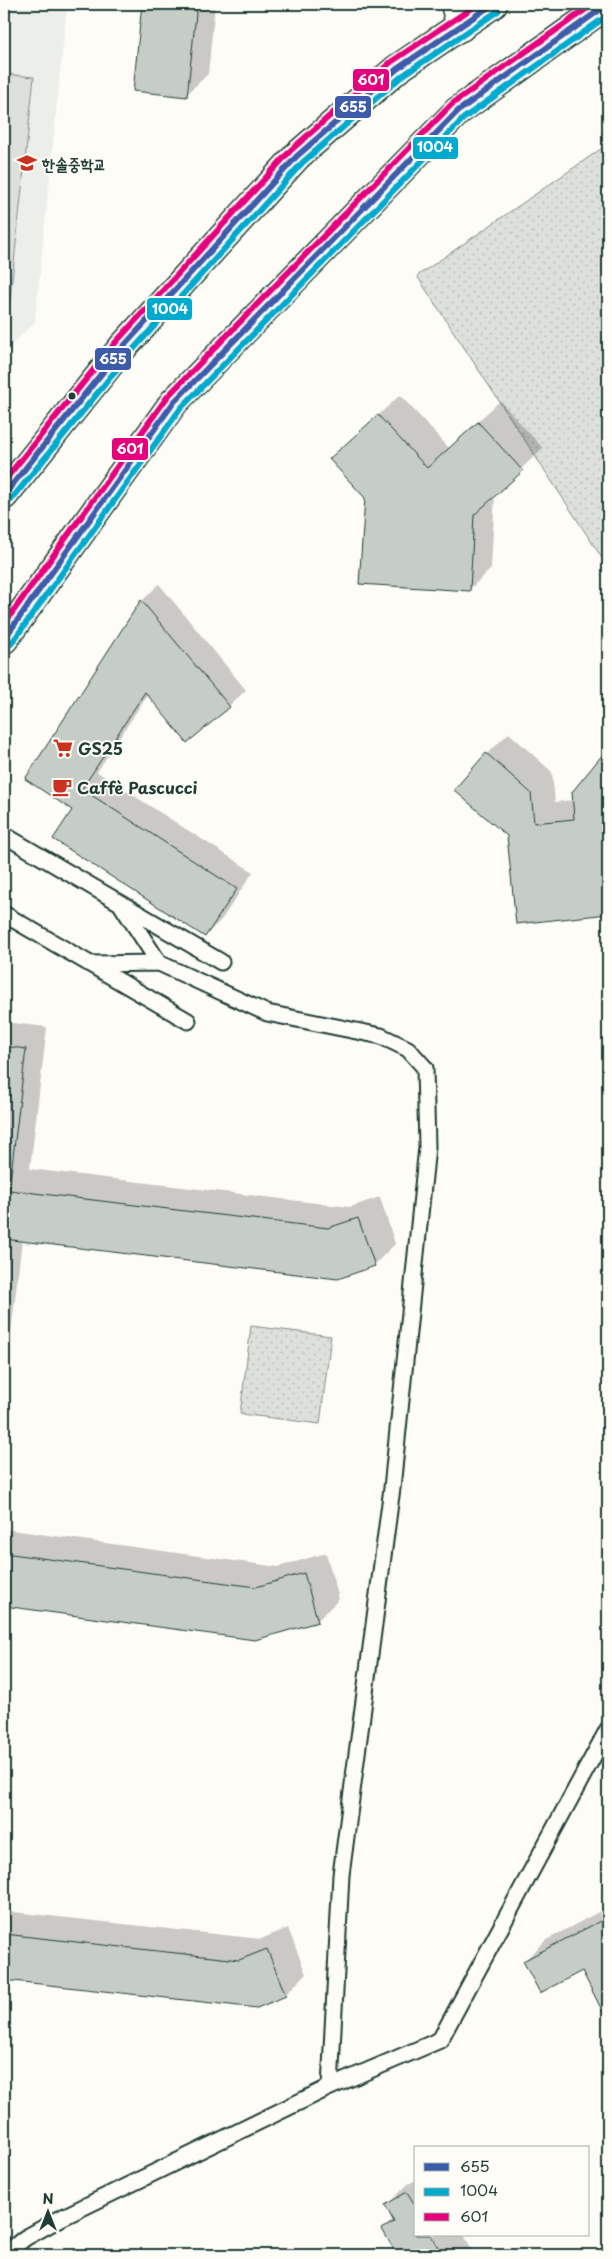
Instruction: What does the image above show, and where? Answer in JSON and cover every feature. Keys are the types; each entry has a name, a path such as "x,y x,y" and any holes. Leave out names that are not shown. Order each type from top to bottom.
{"main road":[{"path":"4,496 122,348 297,156 458,15 493,4"},
{"path":"4,639 174,402 458,111 608,4"}],"lane":[{"path":"4,835 222,962"},
{"path":"119,903 160,963"},
{"path":"4,914 188,1022"},
{"path":"90,964 160,963 267,1013 381,1036 408,1049 425,1068 427,1147 392,1488 341,1875 330,2087"},
{"path":"4,2254 25,2238 63,2217 330,2087 440,2040 608,1729"}],"shaded area":[{"name":"한솔중학교","path":"4,4 67,4 35,322 4,352"},
{"path":"4,74 34,77 7,327 4,327"},
{"path":"608,144 608,567 417,276"},
{"path":"251,1326 331,1336 320,1424 240,1414"}],"building":[{"path":"142,4 197,4 187,97 133,91"},
{"path":"378,415 427,468 478,422 523,471 474,515 470,591 359,584 365,498 329,459"},
{"path":"141,600 230,707 187,743 145,692 82,789 237,889 205,937 53,839 72,810 25,779"},
{"path":"608,748 608,914 516,924 507,836 454,790 486,753 531,793 534,823 574,819 572,792"},
{"path":"4,1046 26,1049 9,1190 328,1228 358,1218 375,1266 338,1279 4,1239"},
{"path":"4,1553 256,1587 304,1573 318,1622 255,1640 4,1606"},
{"path":"608,1917 608,2022 582,1971 540,1993 523,1961"},
{"path":"4,1934 239,1960 267,1949 286,1996 257,2008 4,1980"},
{"path":"407,2192 414,2204 414,2236 432,2236 442,2255 397,2255 382,2229 394,2222 385,2205"}],"transit line":[{"name":"601","path":"4,481 116,342 291,150 391,62 478,4"},
{"name":"655","path":"4,495 122,348 297,156 397,69 493,4"},
{"name":"601","path":"4,624 168,396 452,104 593,4"},
{"name":"655","path":"4,639 174,402 458,111 608,4"},
{"name":"1004","path":"11,500 129,354 303,162 402,76 498,11"},
{"name":"1004","path":"11,644 181,408 464,118 608,15"}],"place":[{"name":"한솔중학교","path":"27,163"},
{"name":"GS25","path":"63,748"},
{"name":"Caffè Pascucci","path":"62,787"}]}
